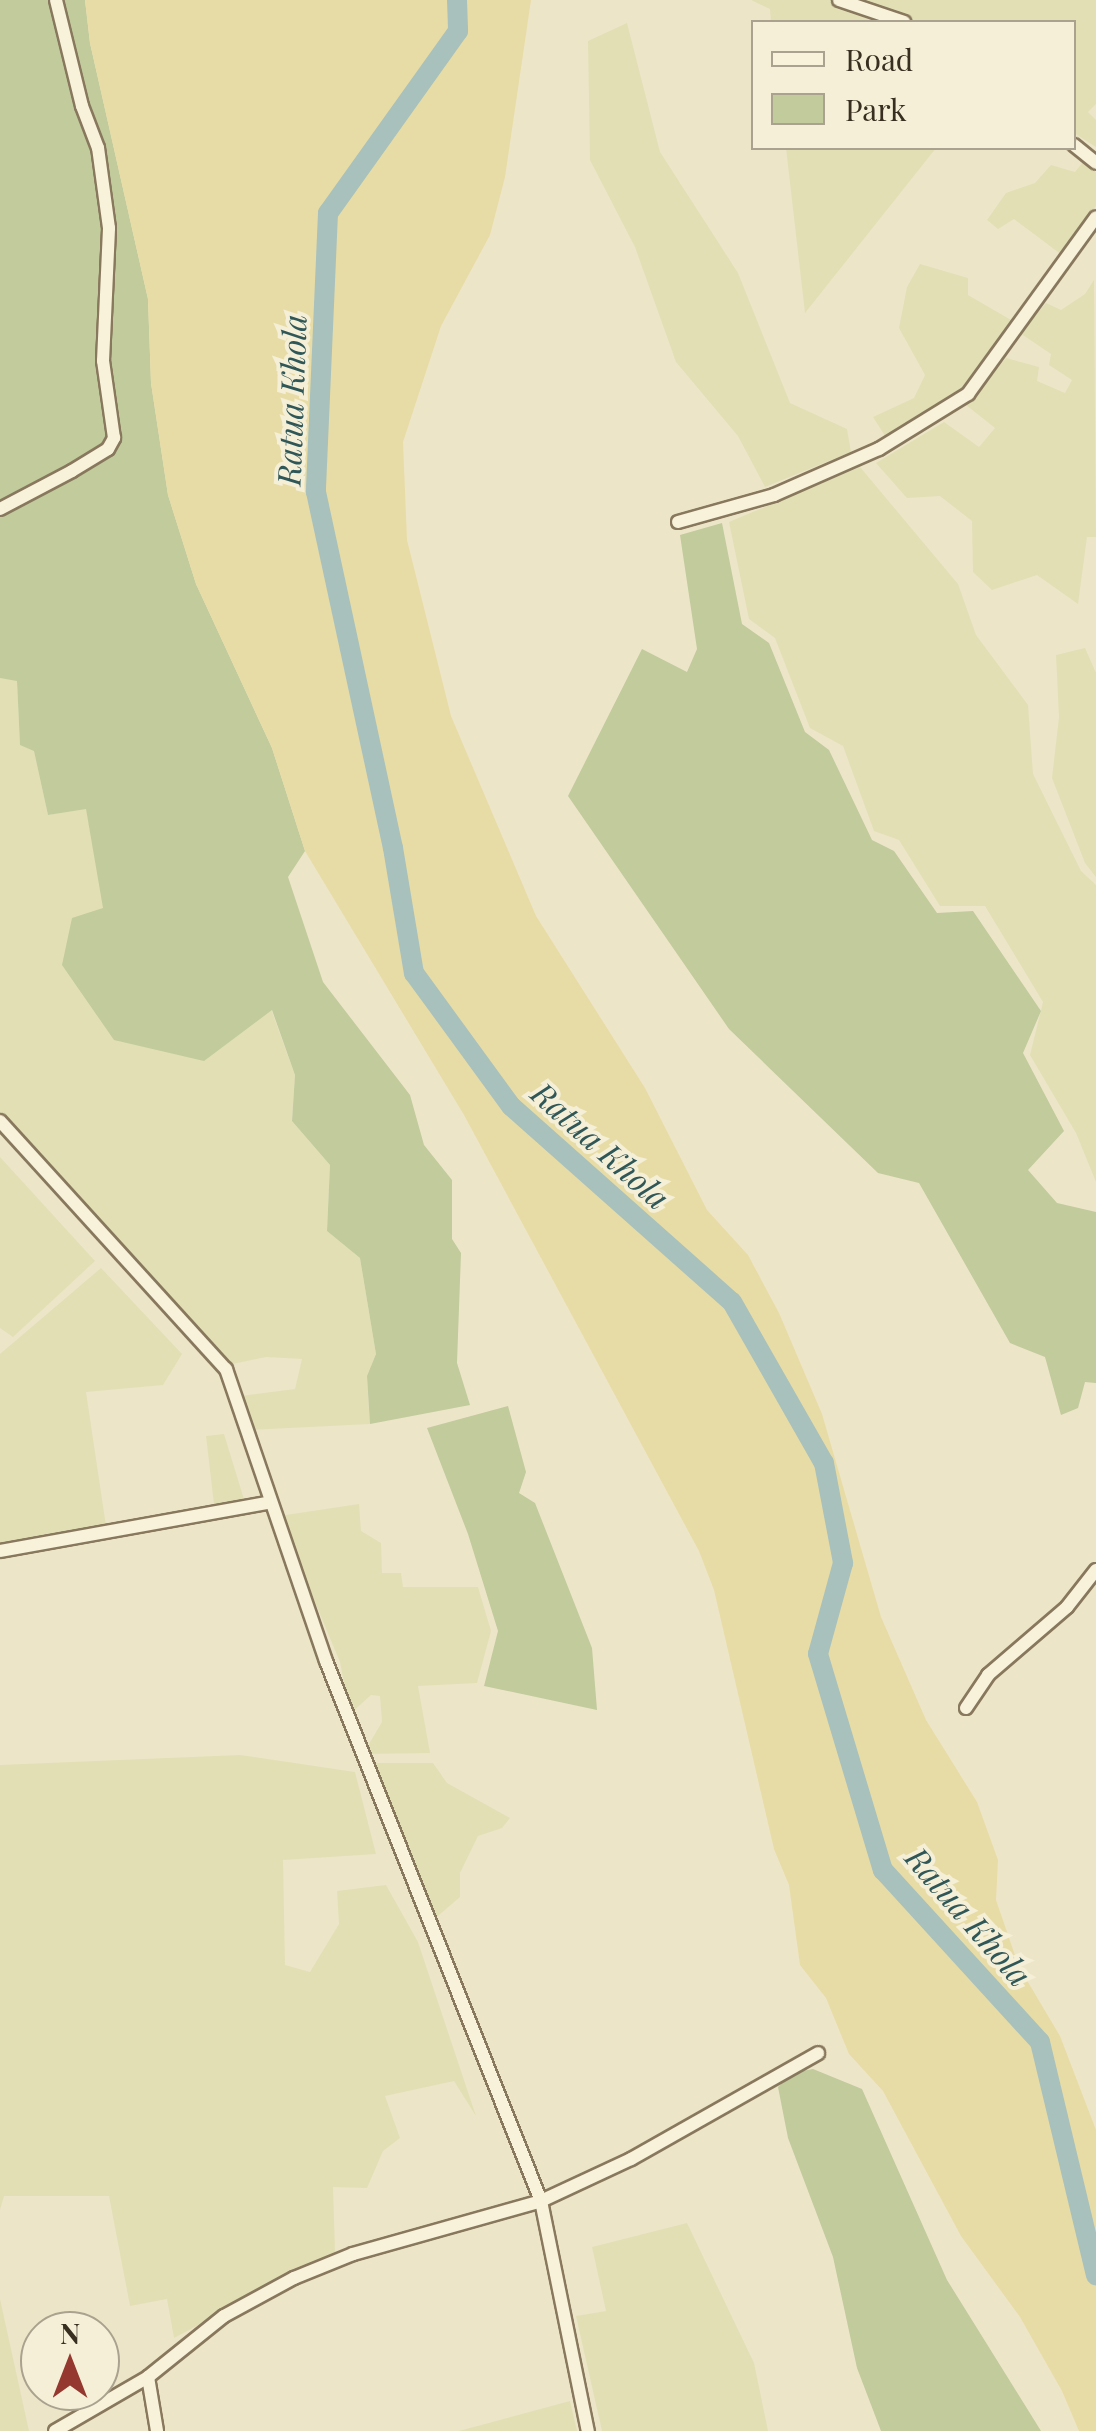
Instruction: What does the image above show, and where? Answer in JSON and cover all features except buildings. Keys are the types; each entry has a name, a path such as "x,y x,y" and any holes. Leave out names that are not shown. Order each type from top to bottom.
{"street":[{"path":"0,508 72,472 108,449 114,438 103,361 109,228 98,148 82,106 56,0"},
{"path":"839,0 873,5 900,20"},
{"path":"1076,147 1096,163"},
{"path":"678,522 774,495 862,457 937,416 968,394 1096,218"},
{"path":"0,1122 226,1369 268,1503 332,1676 541,2201 588,2431"},
{"path":"0,1551 268,1503"},
{"path":"966,1708 988,1675 1066,1607 1096,1570"},
{"path":"55,2431 148,2377 224,2316 294,2278 353,2254 541,2201 632,2160 658,2140 818,2053"},
{"path":"148,2377 157,2431"}],"shaded area":[{"path":"751,0 1096,0 1096,104 1088,112 1096,120 1096,147 1076,134 1076,20 771,20 770,9"},
{"path":"627,23 660,152 738,273 790,403 847,429 851,452 765,487 738,436 676,362 635,247 590,160 588,41"},
{"path":"786,150 934,150 805,313"},
{"path":"1083,162 1096,172 1096,206 1062,255 1014,219 998,229 987,220 1006,193 1035,183 1051,165 1075,172"},
{"path":"920,264 968,278 968,295 1011,320 966,387 887,439 873,417 914,398 925,375 899,328 907,287"},
{"path":"1094,280 1096,537 1087,537 1078,604 1037,575 992,590 973,572 972,521 940,496 907,498 876,463 944,422 979,447 995,428 966,405 1006,358 1039,367 1037,381 1065,393 1072,380 1049,365 1051,354 1020,333 1046,303 1061,310 1085,294"},
{"path":"860,467 958,584 976,635 1028,705 1033,774 1081,871 1096,885 1096,1182 1076,1133 1030,1055 1043,1002 985,906 940,906 899,840 874,831 843,746 810,728 775,638 749,619 729,522"},
{"path":"1085,648 1096,673 1096,877 1085,863 1052,778 1059,717 1056,655"},
{"path":"0,678 17,680 20,745 34,750 48,815 86,808 104,908 271,1009 295,1075 292,1121 330,1165 327,1231 360,1258 376,1354 367,1376 370,1424 251,1430 240,1396 295,1389 302,1359 266,1357 228,1365 0,1116"},
{"path":"0,1157 95,1261 13,1337 0,1328"},
{"path":"101,1268 182,1354 163,1385 86,1392 106,1526 0,1544 0,1354"},
{"path":"224,1434 246,1506 215,1513 206,1436"},
{"path":"359,1504 361,1531 381,1543 382,1573 401,1573 403,1587 478,1587 491,1631 477,1683 418,1686 430,1753 363,1754 382,1722 380,1696 371,1695 350,1714 340,1662 279,1516"},
{"path":"240,1755 355,1772 376,1854 283,1860 285,1965 310,1972 339,1924 337,1891 386,1885 418,1942 476,2116 454,2081 385,2096 400,2138 383,2151 367,2188 333,2187 335,2252 174,2338 167,2299 130,2306 109,2196 4,2196 0,2210 0,1765"},
{"path":"366,1763 433,1763 447,1783 510,1818 502,1828 478,1836 460,1873 460,1897 432,1921"},
{"path":"687,2223 754,2363 768,2431 602,2431 576,2316 606,2311 592,2247"},
{"path":"0,2299 20,2390 20,2411 25,2411 29,2431 0,2431"},
{"path":"570,2401 577,2431 459,2431"}],"green space":[{"path":"0,0 85,0 90,43 148,299 151,383 168,495 196,584 272,748 305,851 288,877 323,982 410,1095 424,1145 452,1180 452,1239 461,1253 457,1363 470,1405 370,1424 367,1376 376,1354 360,1258 327,1231 330,1165 292,1121 295,1075 272,1010 204,1061 114,1040 62,965 72,918 103,908 86,809 48,815 34,751 20,745 17,681 0,678"},
{"path":"722,523 742,624 769,643 805,732 829,750 872,840 894,851 937,913 973,911 1041,1011 1023,1053 1064,1131 1028,1170 1057,1203 1096,1212 1096,1383 1085,1382 1078,1408 1061,1415 1045,1357 1010,1343 919,1183 878,1173 729,1029 568,796 642,649 687,672 697,649 680,535"},
{"path":"508,1406 526,1472 519,1493 535,1503 592,1648 597,1710 484,1686 498,1631 468,1534 427,1428"},
{"path":"813,2069 862,2089 947,2280 1041,2431 881,2431 857,2368 833,2257 788,2138 778,2087 792,2073"}],"sand":[{"path":"85,0 531,0 505,177 490,235 441,326 403,442 407,540 451,716 536,916 645,1088 707,1210 748,1255 779,1313 822,1414 881,1617 926,1720 977,1802 998,1860 996,1900 1019,1967 1060,2036 1096,2130 1096,2431 1079,2431 1062,2391 1020,2317 961,2236 883,2091 849,2054 826,1998 800,1965 789,1885 774,1849 714,1590 699,1551 464,1115 305,851 272,748 196,584 168,495 151,383 148,299 90,43"}],"waterway":[{"name":"Ratua Khola","path":"457,0 458,31 328,213 316,492 393,848 414,973 511,1106 732,1302 824,1463 843,1563 818,1654 883,1870 1040,2042 1096,2275"}]}
